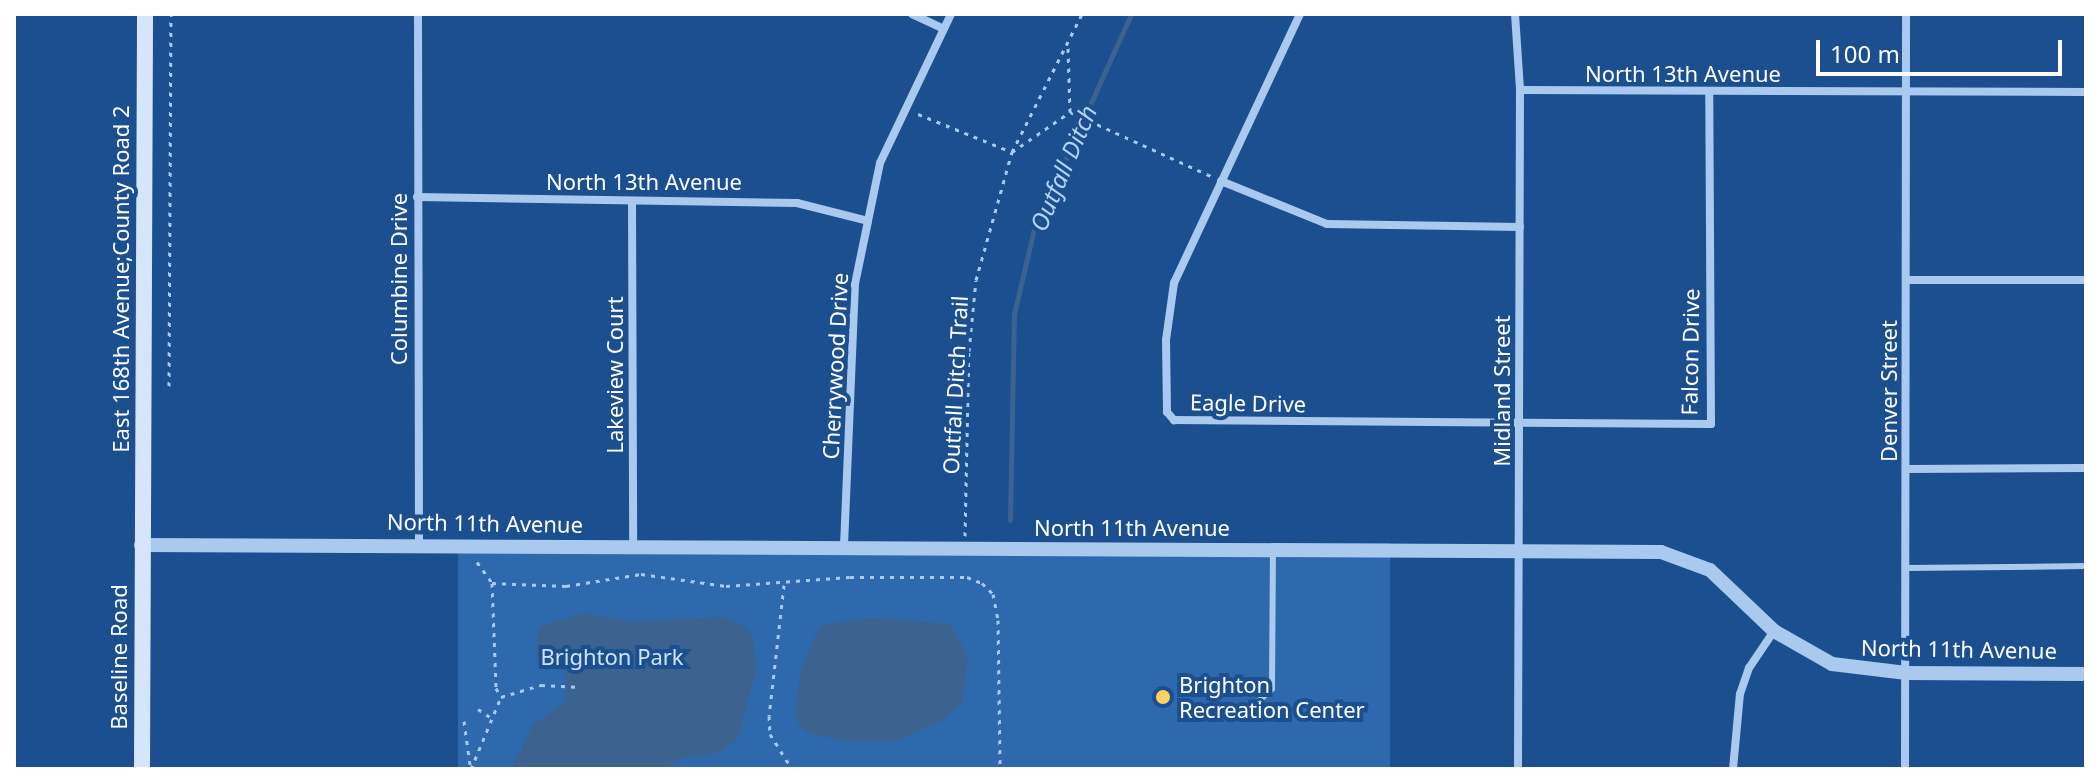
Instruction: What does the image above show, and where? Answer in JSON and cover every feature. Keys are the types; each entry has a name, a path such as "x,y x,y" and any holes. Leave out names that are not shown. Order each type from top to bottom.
{"main road":[{"name":"East 168th Avenue;County Road 2","path":"141,545 145,14"},
{"name":"Baseline Road","path":"141,545 142,769"}],"street":[{"name":"Columbine Drive","path":"418,14 419,543"},
{"path":"912,14 944,29"},
{"name":"Cherrywood Drive","path":"844,546 855,284 880,163 951,14"},
{"name":"Eagle Drive","path":"1300,14 1178,271 1170,302 1169,417 1186,421 1519,423"},
{"name":"Midland Street","path":"1515,14 1520,90 1518,769"},
{"name":"Denver Street","path":"1905,769 1906,14"},
{"name":"North 13th Avenue","path":"1520,90 2086,92"},
{"name":"Falcon Drive","path":"1519,423 1711,424 1709,93"},
{"path":"1221,181 1327,224 1520,227"},
{"name":"North 13th Avenue","path":"417,197 632,203 797,203 868,221"},
{"name":"Lakeview Court","path":"632,203 633,546"},
{"path":"1907,280 2086,280"},
{"path":"1907,469 2086,468"},
{"name":"North 11th Avenue","path":"141,545 419,543 844,546 965,550 1520,550 1676,555 1710,570 1774,631 1832,664 1906,673 2086,674"},
{"path":"1733,769 1740,694 1749,668 1774,631"}],"lane":[{"path":"1246,713 1272,689 1273,550"},
{"path":"1905,568 2086,566"}],"path":[{"path":"169,386 171,14"},
{"name":"Outfall Ditch Trail","path":"967,577 969,351 976,280 1012,152 1082,14"},
{"name":"Outfall Ditch Trail","path":"1068,43 1070,112"},
{"path":"904,108 1012,152 1070,112 1097,121 1221,181"},
{"path":"471,544 480,570 492,583 496,688 501,697"},
{"path":"492,583 566,586 641,574 684,583 784,585 850,577 967,577 993,594 998,620 1000,769"},
{"path":"784,585 769,716 770,734 792,769"},
{"path":"471,769 490,717 501,697 541,685 576,687"},
{"path":"478,709 490,717"},
{"path":"464,721 471,769"}],"green space":[{"name":"Brighton Park","path":"458,543 1390,543 1390,769 458,769"}],"shaded area":[{"path":"584,613 629,622 722,617 743,625 753,636 756,671 738,738 721,752 676,760 667,769 512,769 533,724 565,702 564,671 536,658 538,627"},
{"path":"872,618 950,624 968,657 962,702 940,722 895,741 847,741 808,733 797,722 796,708 801,668 820,625"}],"waterway":[{"name":"Outfall Ditch","path":"1010,520 1014,314 1034,229 1131,14"}],"place":[{"name":"Brighton Recreation Center","path":"1163,697"}]}
